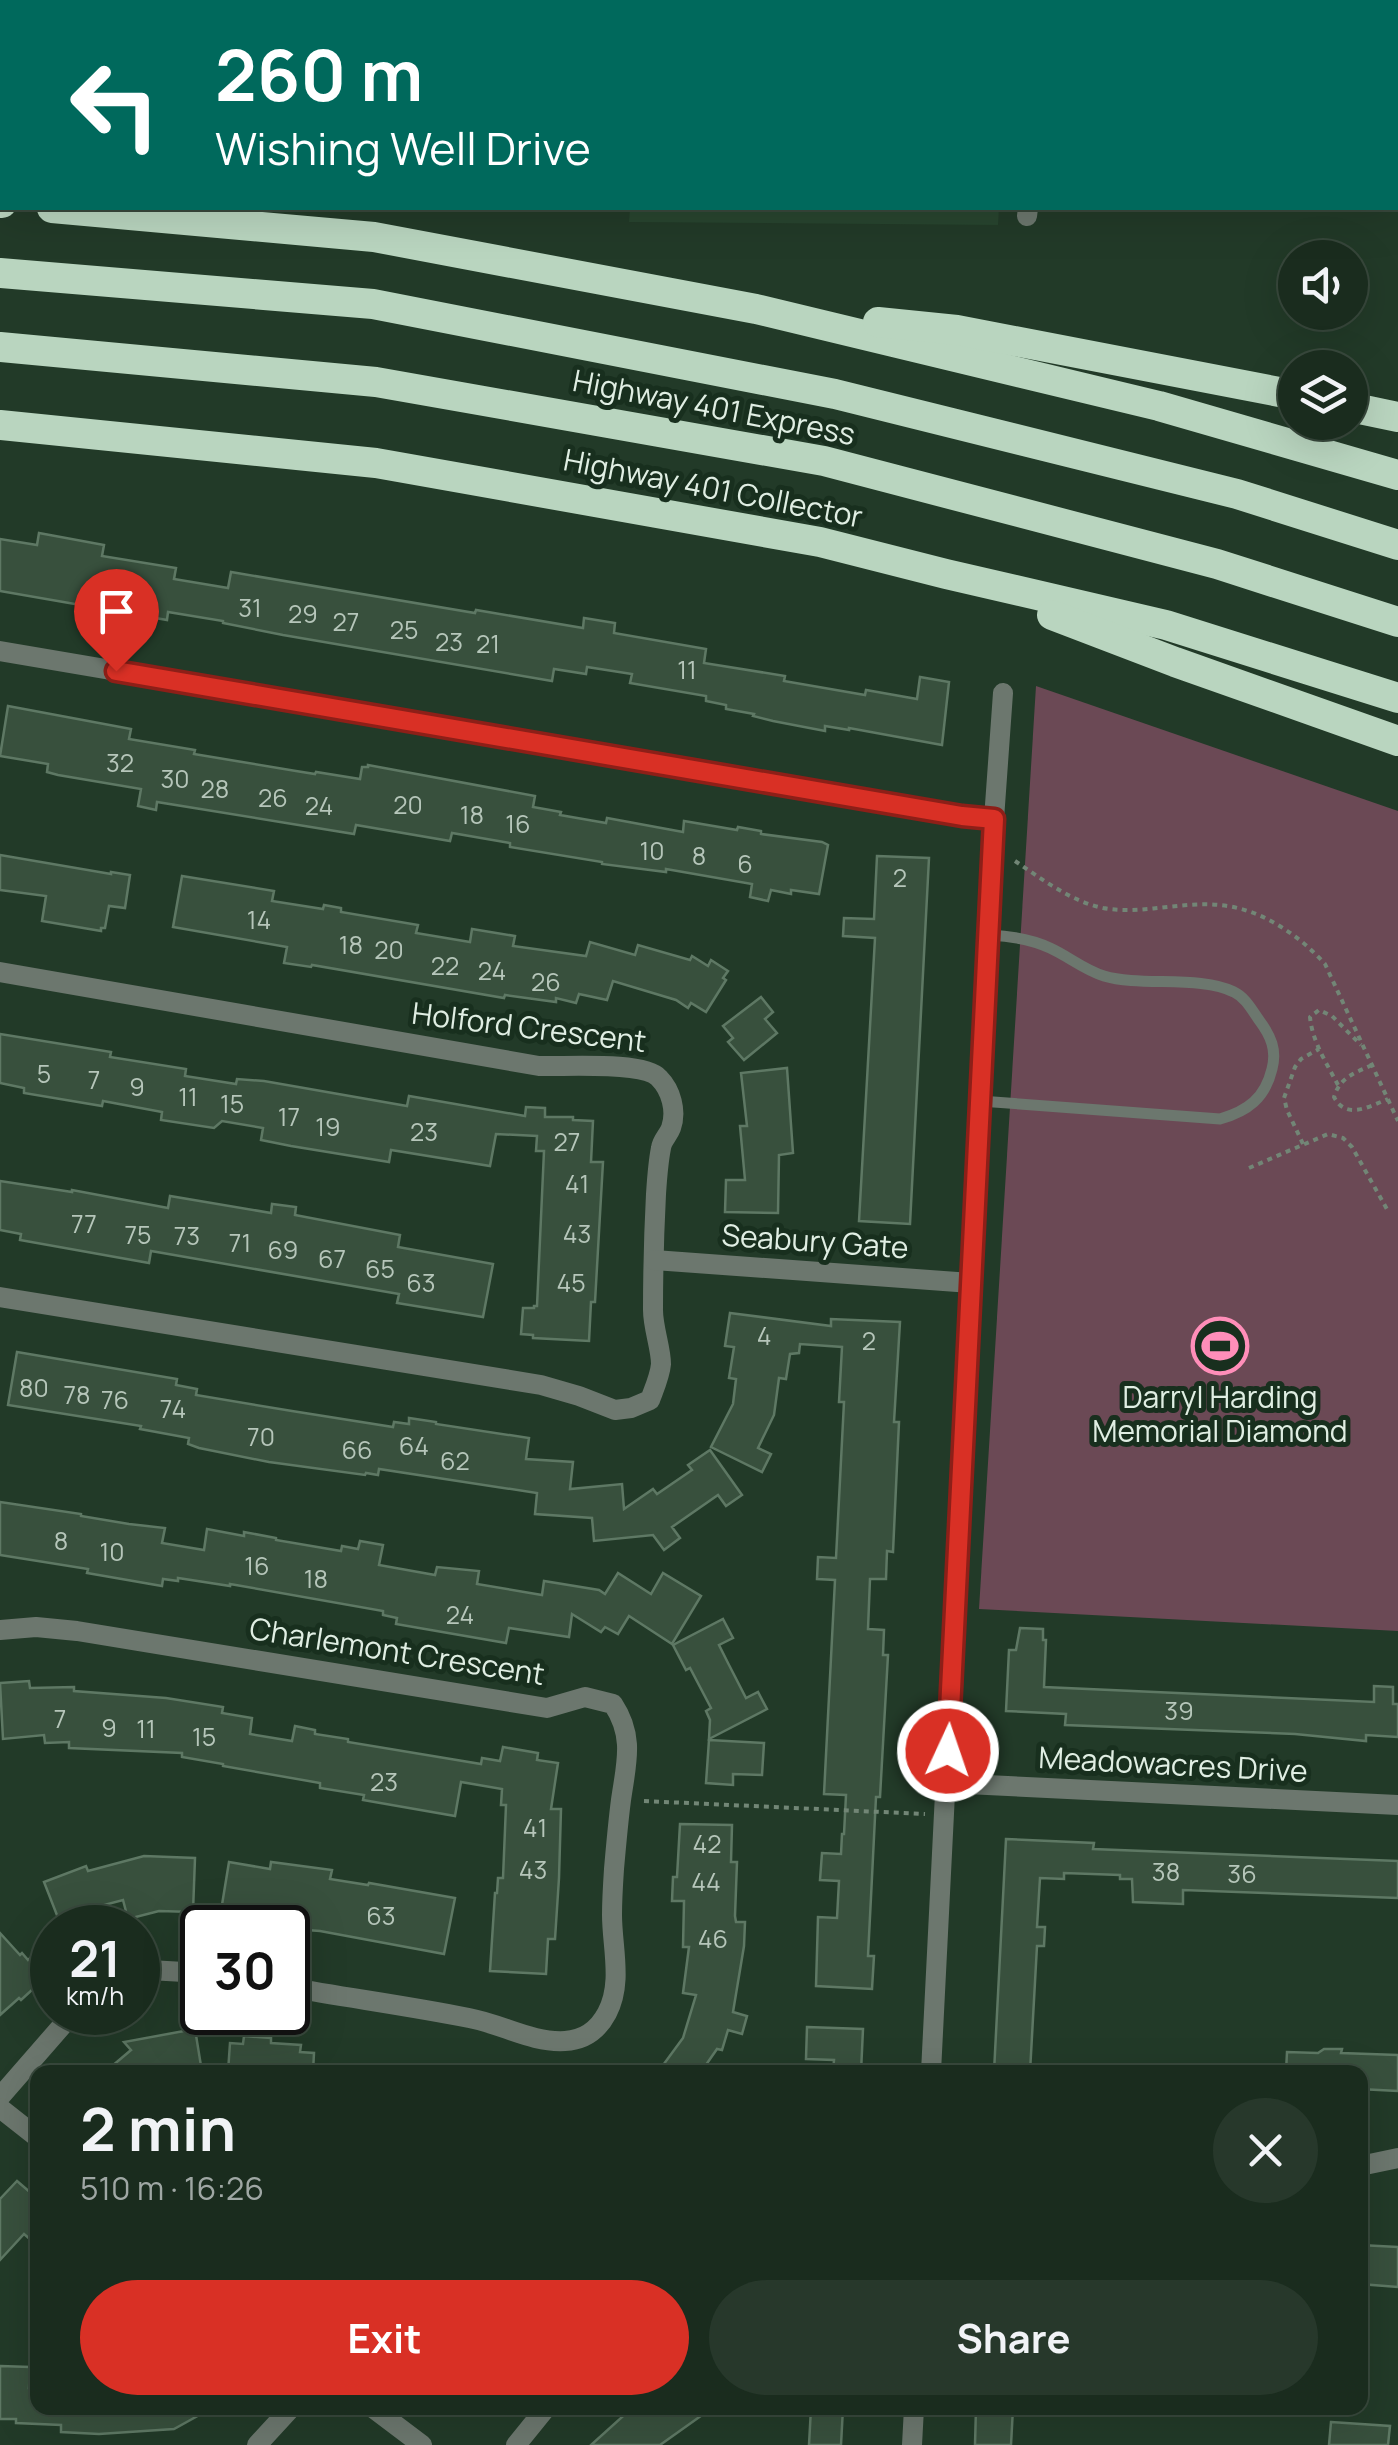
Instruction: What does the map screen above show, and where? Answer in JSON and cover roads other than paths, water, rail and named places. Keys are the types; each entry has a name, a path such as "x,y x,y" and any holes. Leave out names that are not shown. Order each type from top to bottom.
{"highway":[{"path":"73,210 374,238 756,309 1159,406 1398,475"},
{"name":"Highway 401 Express","path":"0,273 373,304 835,394 1237,494 1398,545"},
{"path":"756,309 957,330 1278,392"},
{"name":"Highway 401 Express","path":"0,346 376,382 824,461 1217,564 1398,622"},
{"path":"1368,411 1398,417"},
{"name":"Highway 401 Collector","path":"0,425 376,463 820,542 1166,625 1398,698"},
{"path":"946,574 1175,662 1398,741"}],"street":[{"path":"0,651 994,819"},
{"path":"931,2065 1003,694"},
{"name":"Holford Crescent","path":"0,972 539,1066 626,1065 651,1071 660,1078 674,1110 671,1128 661,1144 654,1260 653,1313 661,1362 650,1400 631,1408 615,1410 541,1385 0,1296"},
{"name":"Seabury Gate","path":"654,1260 971,1283"},
{"name":"Charlemont Crescent","path":"0,1630 36,1627 77,1631 548,1708 584,1697 613,1704 628,1745 612,1915 617,1970 609,2010 588,2036 551,2041 472,2018 310,1992"},
{"name":"Meadowacres Drive","path":"946,1783 1398,1805"},
{"path":"0,2097 54,2035"},
{"path":"0,2108 30,2132"},
{"path":"1368,2164 1398,2158"},
{"path":"257,2445 285,2415"},
{"path":"383,2415 422,2445"},
{"path":"516,2445 540,2415"},
{"path":"912,2445 914,2415"}],"lane":[{"path":"980,1101 1222,1118 1237,1114 1258,1100 1274,1064 1269,1033 1248,1003 1234,992 1206,985 1109,978 1047,946 990,934"}],"place":[{"name":"Darryl Harding Memorial Diamond","path":"1220,1346"}]}
